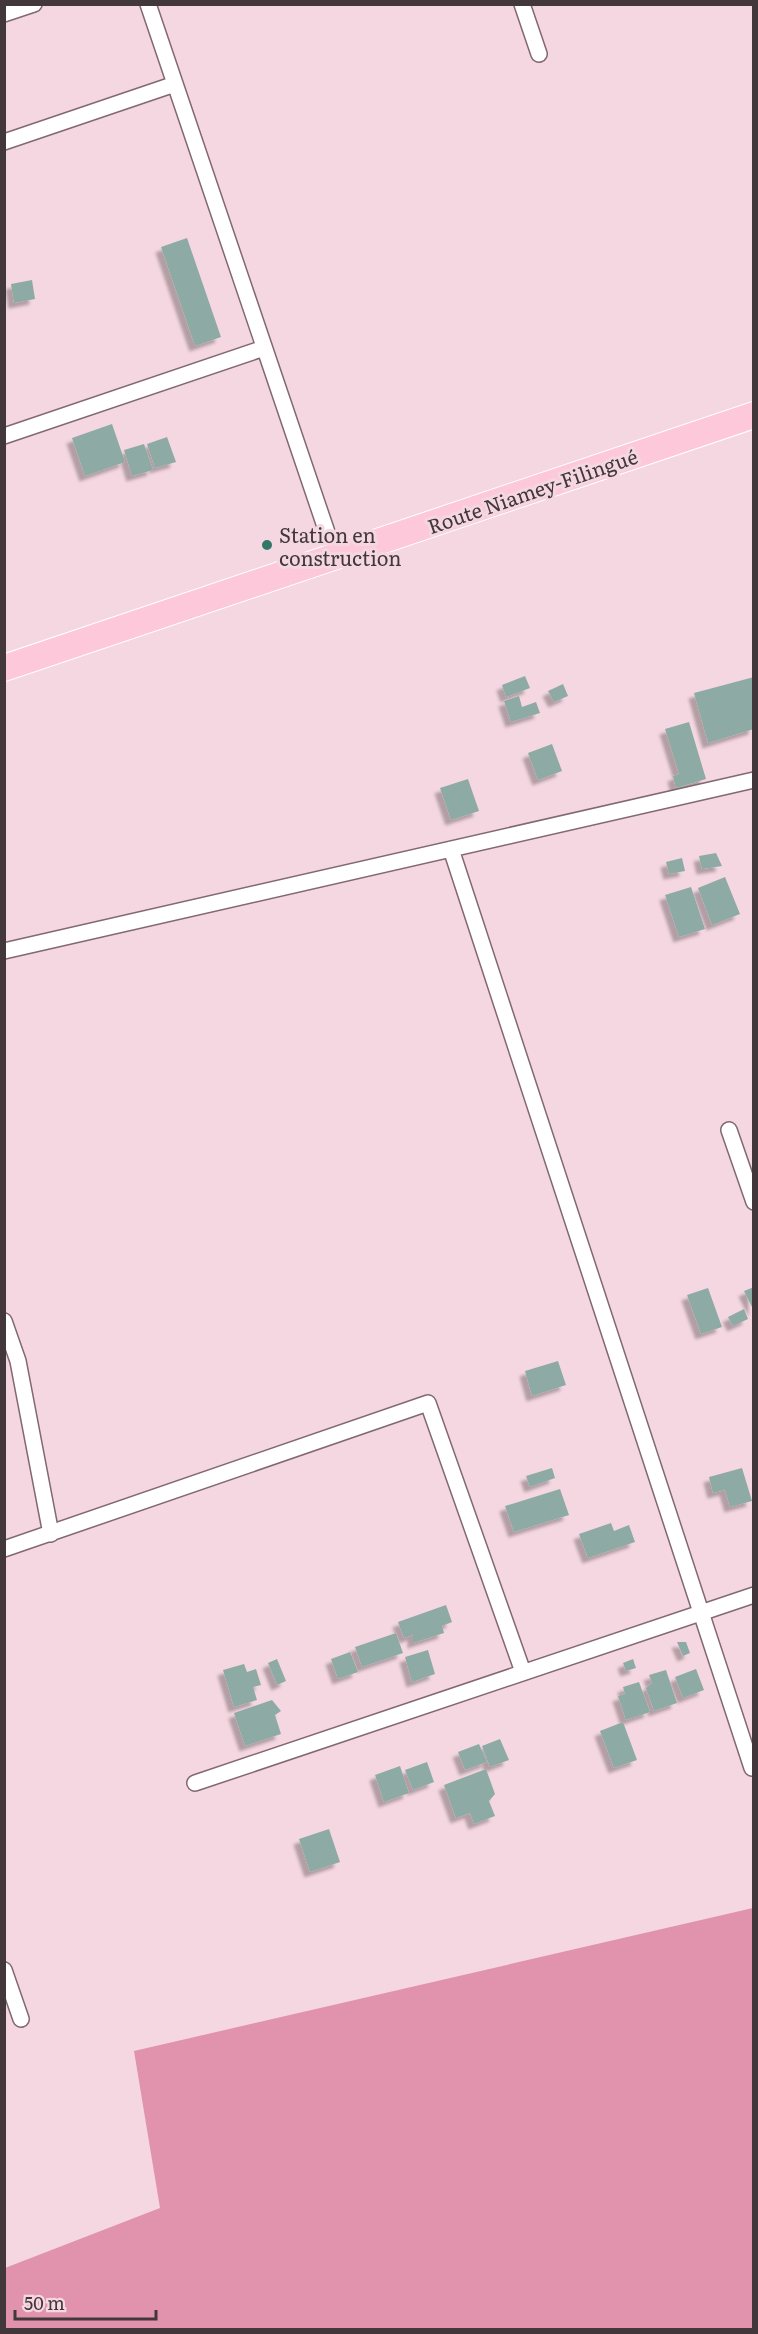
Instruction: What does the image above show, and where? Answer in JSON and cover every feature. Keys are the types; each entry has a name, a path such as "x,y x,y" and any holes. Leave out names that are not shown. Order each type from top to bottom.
{"main road":[{"name":"Route Niamey-Filingué","path":"4,668 753,415"}],"street":[{"path":"4,14 34,4"},
{"path":"148,4 335,556"},
{"path":"522,4 539,54"},
{"path":"4,142 175,84"},
{"path":"4,436 264,348"},
{"path":"4,951 753,780"},
{"path":"451,849 752,1768"},
{"path":"729,1130 753,1202"},
{"path":"4,1321 11,1363 51,1534"},
{"path":"4,1549 428,1403 523,1672"},
{"path":"195,1783 753,1595"},
{"path":"4,1970 21,2019"}],"shaded area":[{"path":"753,1908 753,2329 5,2329 5,2268 160,2208 134,2051"}],"building":[{"path":"187,238 221,337 195,346 161,247"},
{"path":"32,280 35,299 14,303 11,284"},
{"path":"112,424 125,462 85,476 72,438"},
{"path":"167,437 176,462 155,468 147,444"},
{"path":"144,444 153,470 132,476 124,450"},
{"path":"525,676 530,688 506,697 502,685"},
{"path":"754,677 754,729 708,743 694,693"},
{"path":"563,684 568,696 554,702 548,691"},
{"path":"519,696 522,707 536,702 540,713 511,722 504,701"},
{"path":"689,722 706,779 676,788 673,776 679,774 665,729"},
{"path":"552,744 562,771 538,780 528,753"},
{"path":"468,779 479,811 451,820 440,788"},
{"path":"716,853 722,866 702,869 699,856"},
{"path":"682,858 685,871 669,874 666,862"},
{"path":"725,877 740,914 712,925 698,888"},
{"path":"691,887 705,929 679,937 665,895"},
{"path":"754,1287 754,1311 744,1291"},
{"path":"708,1288 722,1327 701,1334 687,1295"},
{"path":"744,1309 748,1319 733,1326 728,1317"},
{"path":"558,1361 566,1385 532,1396 525,1371"},
{"path":"552,1468 555,1478 530,1487 526,1476"},
{"path":"742,1468 752,1501 730,1507 725,1490 713,1493 709,1477"},
{"path":"560,1489 569,1515 514,1532 505,1506"},
{"path":"611,1523 614,1531 629,1525 635,1542 588,1558 579,1534"},
{"path":"446,1605 452,1622 442,1626 444,1633 413,1643 413,1635 404,1638 398,1622"},
{"path":"396,1633 403,1653 362,1667 355,1647"},
{"path":"677,1642 686,1642 690,1653 683,1656"},
{"path":"428,1650 435,1674 412,1682 405,1657"},
{"path":"350,1652 358,1672 338,1679 331,1659"},
{"path":"277,1659 286,1681 277,1685 268,1663"},
{"path":"633,1659 636,1668 626,1671 623,1663"},
{"path":"244,1664 247,1672 256,1669 261,1685 253,1687 257,1700 234,1707 223,1670"},
{"path":"696,1669 704,1690 683,1698 675,1677"},
{"path":"666,1670 677,1703 654,1711 646,1688 652,1683 649,1675"},
{"path":"639,1682 650,1712 626,1720 618,1696 625,1694 623,1687"},
{"path":"272,1700 281,1711 275,1715 281,1734 245,1746 234,1713"},
{"path":"623,1722 637,1760 614,1768 600,1731"},
{"path":"500,1739 509,1760 490,1767 482,1746"},
{"path":"479,1744 487,1762 465,1770 458,1752"},
{"path":"427,1762 434,1782 413,1790 405,1770"},
{"path":"400,1766 409,1793 384,1802 375,1775"},
{"path":"486,1769 495,1794 489,1801 495,1816 474,1824 470,1813 456,1818 444,1785"},
{"path":"329,1829 340,1862 310,1872 299,1839"}],"place":[{"name":"Station en construction","path":"267,545"}]}
